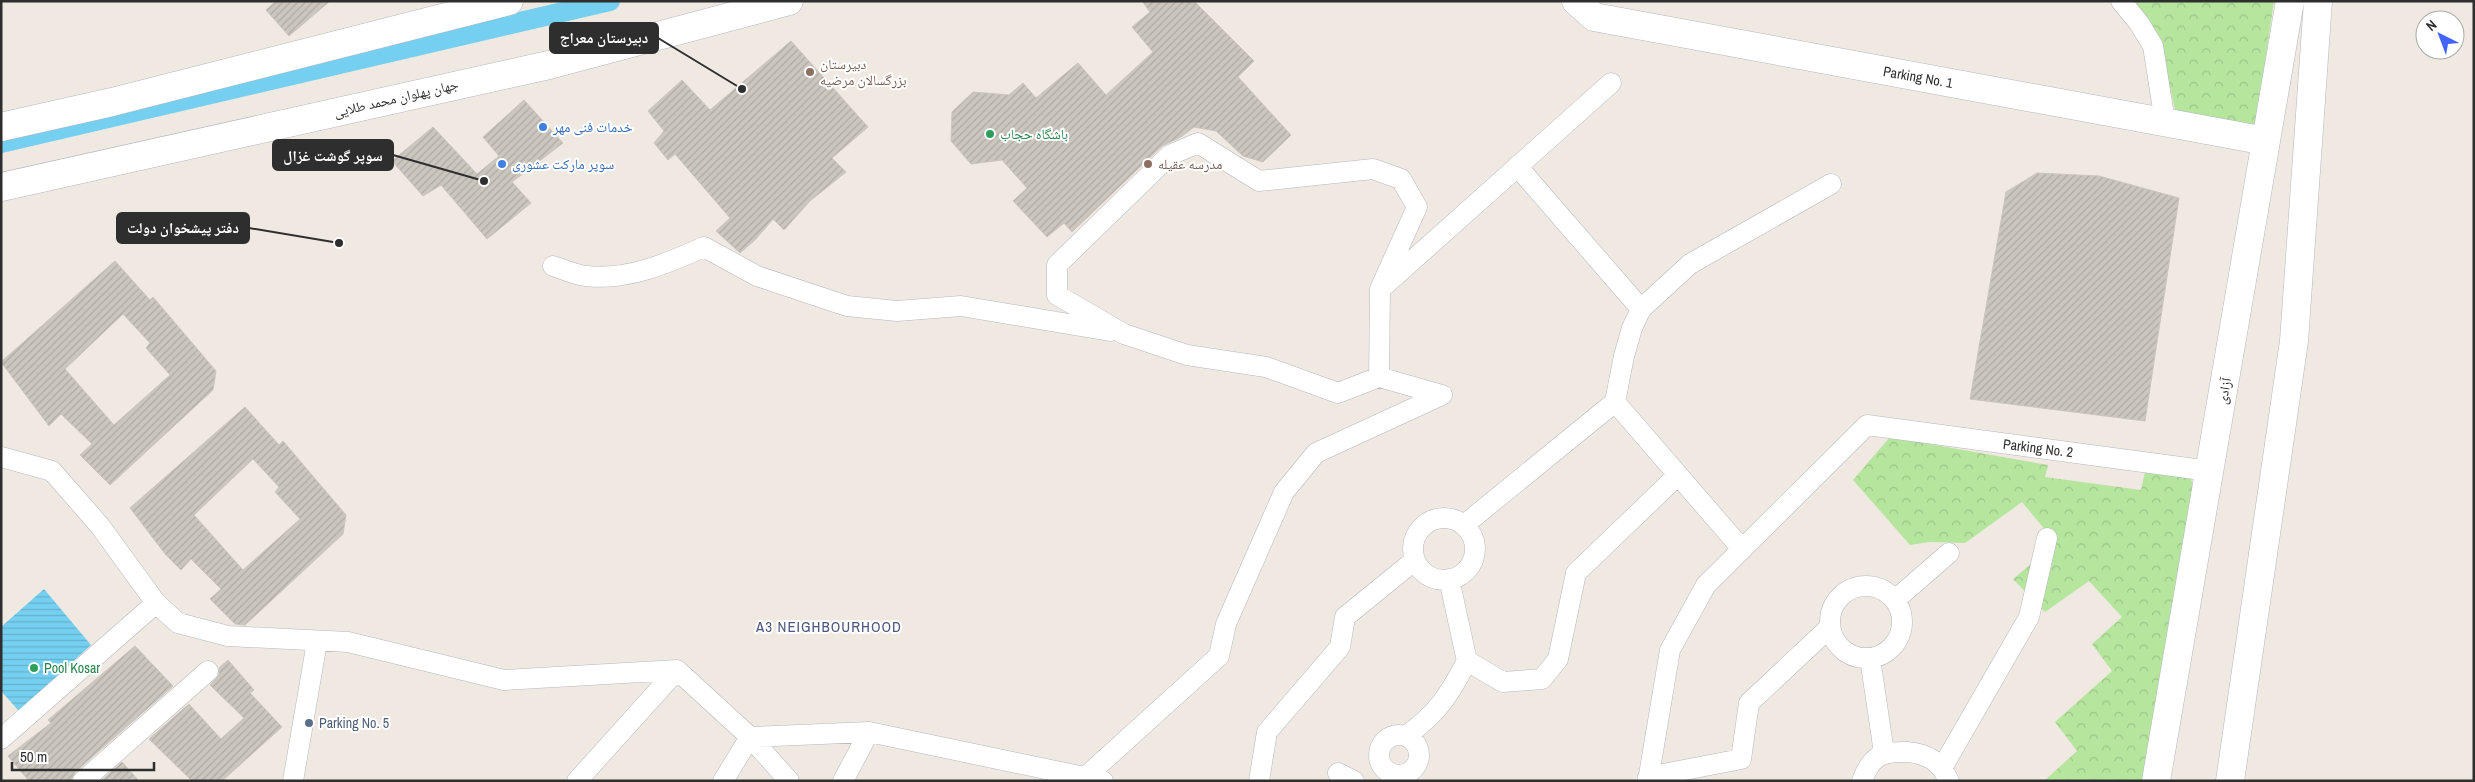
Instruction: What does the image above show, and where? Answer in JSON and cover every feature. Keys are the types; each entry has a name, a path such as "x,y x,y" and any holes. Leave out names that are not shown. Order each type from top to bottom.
{"street":[{"path":"1,127 112,102 509,1"},
{"name":"جهان پهلوان محمد طلایی","path":"1,187 549,65 789,1"},
{"name":"Parking No. 1","path":"1576,1 1594,17 2266,141"},
{"path":"2121,1 2139,22 2153,46 2165,122"},
{"name":"آزادی","path":"2156,781 2290,1"},
{"path":"2230,781 2294,341 2318,1"},
{"path":"1380,289 1611,83"},
{"path":"1124,334 1057,296 1057,265 1170,155 1198,143 1260,180 1374,168 1401,179 1417,207 1380,289 1379,377"},
{"path":"1517,166 1641,309"},
{"path":"1464,525 1615,402 1624,356 1632,328 1641,309 1690,264 1831,184"},
{"path":"553,266 586,276 629,274 668,263 704,247 757,276 847,306 897,311 961,306 1124,334 1187,355 1266,367 1338,393 1379,377 1442,395 1316,453 1284,492 1226,624 1219,656 1090,779 869,732 750,737"},
{"path":"1615,402 1742,549 1706,585 1670,650 1648,779 1741,760 1749,703 1830,627"},
{"name":"Parking No. 2","path":"1742,549 1867,425 2210,471"},
{"path":"1,457 52,471 100,526 156,603 178,623 228,636 317,642 348,642 504,680 677,670 750,737 789,781"},
{"path":"1467,661 1503,682 1542,679 1558,659 1576,573 1677,476"},
{"path":"1445,518 1464,525 1474,541 1473,560 1467,569 1459,576 1449,579 1438,579 1420,569 1415,560 1413,549 1415,539 1427,523 1445,518"},
{"path":"1862,781 1870,764 1884,753 1923,754 1934,759 1946,774 2030,617 2046,538"},
{"path":"1895,600 1949,553"},
{"path":"1259,781 1267,732 1340,647 1345,617 1415,560"},
{"path":"1406,736 1428,720 1449,696 1467,661 1449,579"},
{"path":"1864,586 1876,587 1886,592 1895,600 1903,622 1901,634 1886,653 1870,658 1851,655 1841,648 1834,638 1830,627 1831,615 1835,604 1842,595 1852,589 1864,586"},
{"path":"1,738 156,603"},
{"path":"293,781 317,642"},
{"path":"1870,658 1884,753"},
{"path":"577,781 677,670"},
{"path":"83,781 208,671"},
{"path":"843,781 869,732"},
{"path":"1392,735 1406,736 1416,744 1419,757 1414,769 1400,778 1383,768 1378,756 1379,749 1387,738 1392,735"},
{"path":"722,781 750,737"}],"green space":[{"path":"2132,1 2274,1 2255,130 2176,115 2161,44"},
{"path":"1890,437 2048,465 2045,477 2141,490 2146,467 2190,477 2196,492 2147,781 2044,781 2077,751 2055,722 2112,671 2092,644 2122,617 2089,581 2045,612 2013,579 2056,543 2022,502 1965,543 1930,542 1910,545 1853,480"}],"water":[{"name":"Pool Kosar","path":"44,589 91,645 19,711 1,691 1,627"}],"building":[{"path":"276,1 330,1 289,36 266,10"},
{"path":"1142,1 1194,1 1254,61 1238,77 1291,135 1263,162 1243,156 1216,131 1194,127 1181,137 1162,146 1072,232 1064,223 1047,237 1013,201 1027,188 1002,160 971,164 951,141 952,112 973,92 1009,95 1023,83 1036,98 1078,63 1106,95 1153,52 1132,27 1150,12"},
{"path":"791,41 868,127 832,158 846,172 810,201 784,230 773,219 756,239 740,253 716,231 730,218 675,154 668,160 654,143 664,131 648,111 682,80 710,110"},
{"path":"524,100 563,143 512,182 531,203 487,239 441,185 423,196 392,161 433,127 477,174 499,156 483,137"},
{"path":"2037,173 2099,176 2179,198 2145,421 1970,399 2006,192"},
{"path":"115,261 150,300 153,297 216,371 213,390 110,485 80,455 92,444 61,414 49,426 1,362","holes":["123,314 150,343 146,348 170,375 114,425 65,369"]},
{"path":"245,407 279,445 283,441 346,515 343,534 245,625 235,624 210,599 221,589 191,559 181,570 166,555 130,508","holes":["253,459 279,487 275,492 300,519 243,570 194,515"]},
{"path":"135,646 173,686 75,772 71,781 29,781 8,756 51,723 48,720"},
{"path":"228,660 254,690 250,693 282,727 222,781 192,781 149,739 189,704 221,739 244,718 210,685 219,675 219,668"},
{"path":"122,762 139,781 101,781"}],"waterway":[{"path":"1,143 610,1"}],"place":[{"name":"دبیرستان بزرگسالان مرضیه","path":"810,72"},
{"name":"دبیرستان معراج","path":"742,89"},
{"name":"خدمات فنی مهر","path":"543,127"},
{"name":"باشگاه حجاب","path":"990,134"},
{"name":"سوپر مارکت عشوری","path":"502,164"},
{"name":"مدرسه عقیله","path":"1148,164"},
{"name":"سوپر گوشت غزال","path":"484,181"},
{"name":"دفتر پیشخوان دولت","path":"339,243"},
{"name":"Pool Kosar","path":"34,668"},
{"name":"Parking No. 5","path":"309,723"}],"district":[{"name":"A3 NEIGHBOURHOOD","path":"829,627"}]}
